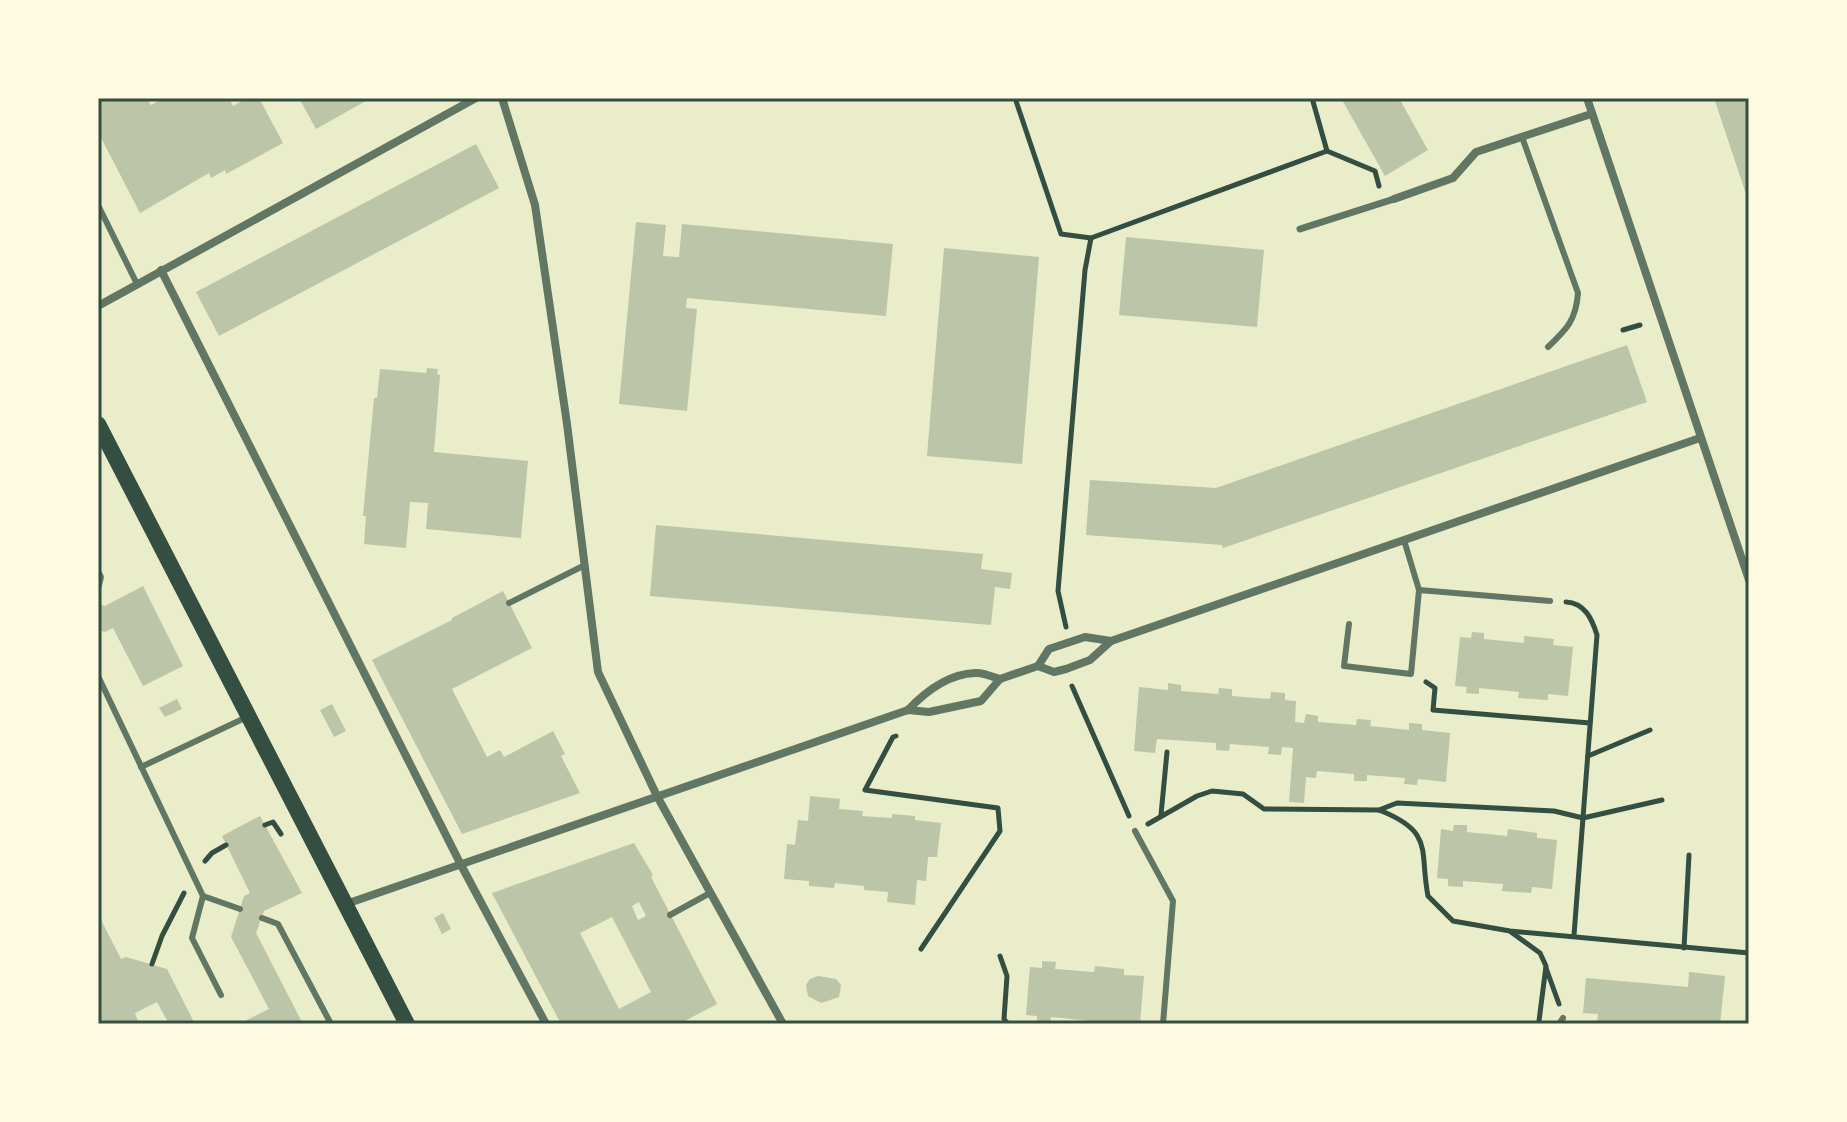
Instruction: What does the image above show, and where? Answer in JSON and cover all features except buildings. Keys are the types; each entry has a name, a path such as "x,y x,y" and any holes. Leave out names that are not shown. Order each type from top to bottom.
{"main road":[{"path":"98,424 407,1024"}],"street":[{"path":"98,306 476,98"},
{"path":"502,98 535,205 566,413 598,672 657,796 783,1024"},
{"path":"1587,98 1749,580"},
{"path":"1300,229 1453,178 1476,152 1591,114"},
{"path":"161,270 461,865 546,1024"},
{"path":"1038,666 1054,672 1066,669 1090,660 1111,641 1700,438"},
{"path":"345,905 908,710 929,712 981,701 1000,679 1038,666 1049,649 1085,637 1111,641"},
{"path":"908,710 927,691 961,676 977,672 1000,679"}],"lane":[{"path":"1522,137 1578,293 1577,313 1564,332 1548,347"},
{"path":"98,205 137,284"},
{"path":"1349,624 1344,666 1411,674 1419,590 1404,540"},
{"path":"509,603 585,565"},
{"path":"98,571 101,577 98,589"},
{"path":"1419,590 1550,601"},
{"path":"98,676 203,896 192,938 221,995"},
{"path":"141,767 248,716"},
{"path":"1135,831 1173,901 1163,1024"},
{"path":"670,915 710,893"},
{"path":"203,896 240,909"},
{"path":"262,918 278,924 331,1024"}],"path":[{"path":"1015,98 1061,234 1091,238 1327,151 1375,171 1383,202"},
{"path":"1312,98 1327,151"},
{"path":"1067,632 1058,591 1084,286 1091,238"},
{"path":"1623,330 1640,325"},
{"path":"1550,601 1575,603 1592,617 1597,635 1574,935"},
{"path":"1411,674 1435,688 1433,710 1590,723"},
{"path":"1068,677 1135,831 1197,796 1212,791 1243,794 1264,809 1379,810 1394,816 1421,839 1428,896 1453,921 1510,931 1749,953"},
{"path":"1588,756 1650,730"},
{"path":"907,733 893,737 865,790 998,808 1000,831 921,949"},
{"path":"1161,816 1167,752"},
{"path":"1379,810 1397,803 1554,811 1583,818 1662,800"},
{"path":"1684,948 1689,855"},
{"path":"1510,931 1540,953 1561,1021"},
{"path":"1000,956 1007,976 1004,1019 1008,1024"},
{"path":"1539,1024 1546,966"}]}
